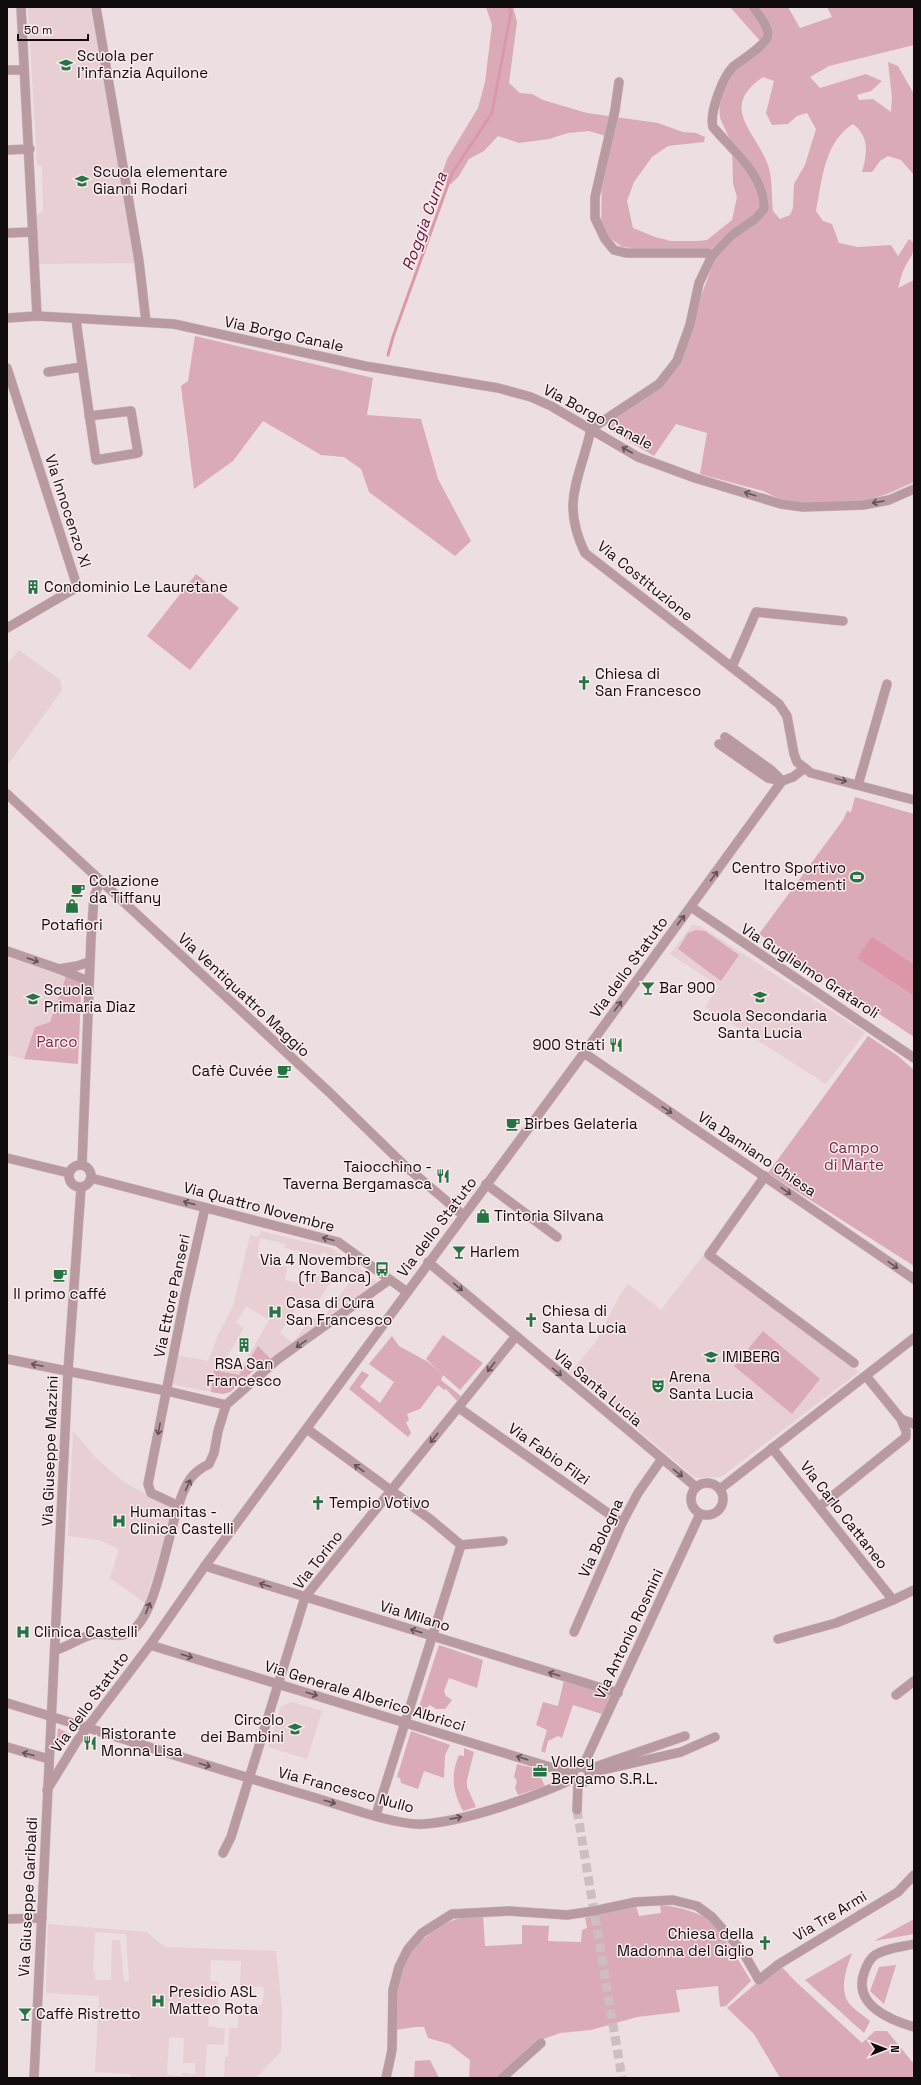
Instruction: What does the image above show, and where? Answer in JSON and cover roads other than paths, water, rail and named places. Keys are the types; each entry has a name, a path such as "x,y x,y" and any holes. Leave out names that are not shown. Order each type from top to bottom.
{"street":[{"path":"21,7 30,149 37,316"},
{"path":"96,7 140,261 146,322"},
{"path":"591,429 659,384 677,360 690,325 699,283 712,256 732,235 755,219 764,209 761,191 753,173 713,127 711,119 719,94 732,68 758,48 768,37 765,24 753,7"},
{"path":"7,70 24,70"},
{"path":"619,82 615,110 595,197 595,218 605,238 614,250 626,253 708,253 712,256"},
{"path":"7,150 30,149"},
{"path":"7,233 33,232"},
{"name":"Via Borgo Canale","path":"7,318 37,316 174,324 365,366 498,388 530,397 551,406 638,457 695,478 781,504 803,507 863,505 889,500 914,489"},
{"path":"76,319 82,367 89,416 96,460 138,453 131,411 89,416"},
{"path":"48,372 82,367"},
{"name":"Via Innocenzo XI","path":"7,368 76,583 74,589 7,628"},
{"name":"Via Costituzione","path":"591,429 580,462 572,500 572,514 576,534 586,553 779,704 787,716 794,754 797,762 805,768"},
{"path":"732,667 756,612 843,621"},
{"path":"858,785 888,684"},
{"path":"722,741 771,770 782,781"},
{"path":"805,768 811,773 914,800"},
{"name":"Via dello Statuto","path":"47,1790 64,1760 87,1728 150,1645 205,1566 307,1429 428,1262 595,1038 670,929 691,908 782,781 793,778 805,768"},
{"name":"Via Ventiquattro Maggio","path":"7,794 329,1092 404,1165 463,1215"},
{"path":"82,1165 89,962 94,897 100,880"},
{"name":"Via Guglielmo Grataroli","path":"691,908 914,1058"},
{"path":"7,951 88,981"},
{"path":"59,969 89,962"},
{"name":"Via Damiano Chiesa","path":"584,1053 914,1279"},
{"path":"7,1158 69,1173"},
{"path":"82,1165 89,1169 91,1178 88,1185 81,1188 76,1187 71,1183 69,1173 74,1167 82,1165"},
{"path":"765,1176 708,1255 854,1363"},
{"name":"Via Quattro Novembre","path":"91,1178 338,1242 406,1292"},
{"path":"486,1184 557,1237"},
{"name":"Via Giuseppe Mazzini","path":"50,1716 55,1650 68,1371 81,1188"},
{"name":"Via Ettore Panseri","path":"179,1506 152,1493 148,1484 205,1208"},
{"name":"Via Santa Lucia","path":"428,1262 661,1460 696,1487"},
{"path":"55,1650 65,1648 94,1634 128,1634 136,1628 148,1611 179,1506 190,1480 199,1469 209,1464 214,1453 218,1431 226,1405 278,1359 389,1280"},
{"name":"Via Torino","path":"249,1778 305,1597 516,1336"},
{"path":"720,1489 914,1338"},
{"path":"7,1359 167,1391 226,1405"},
{"path":"824,1503 906,1437 906,1431 901,1419 866,1376"},
{"name":"Via Fabio Filzi","path":"459,1408 622,1523"},
{"path":"901,1419 914,1424"},
{"path":"307,1429 436,1524 461,1545 503,1541"},
{"name":"Via Carlo Cattaneo","path":"772,1448 893,1600"},
{"name":"Via Bologna","path":"574,1632 622,1523 638,1493 661,1460"},
{"path":"707,1482 716,1485 720,1489 724,1498 721,1508 711,1515 700,1514 694,1509 691,1502 692,1495 696,1487 707,1482"},
{"name":"Via Antonio Rosmini","path":"587,1770 618,1693 700,1514"},
{"path":"376,1815 461,1545"},
{"name":"Via Milano","path":"205,1566 618,1693"},
{"path":"778,1639 836,1622 893,1600 914,1590"},
{"name":"Via Generale Alberico Albricci","path":"150,1645 405,1723 575,1778"},
{"path":"896,1696 914,1681"},
{"name":"Via Francesco Nullo","path":"7,1703 249,1778 398,1821 424,1824 470,1816 555,1788 575,1778"},
{"name":"Via Giuseppe Garibaldi","path":"34,2078 50,1716"},
{"path":"587,1770 685,1736"},
{"path":"577,1810 575,1778 577,1768 587,1770 682,1752 715,1737"},
{"path":"7,1747 49,1759"},
{"path":"575,1778 586,1781 587,1770"},
{"path":"223,1853 232,1837 249,1778"},
{"name":"Via Tre Armi","path":"386,2078 392,2050 393,1990 399,1967 408,1949 422,1933 452,1914 509,1911 567,1915 636,1902 673,1900 697,1906 712,1917 743,1952 759,1980 779,1964 898,1892 914,1875"},
{"path":"7,1919 42,1918"},
{"path":"914,1944 882,1952 872,1957 863,1976 861,1988 865,1998 882,2014 893,2021 914,2027"},
{"path":"502,2078 541,2043"}],"waterway":[{"name":"Roggia Curna","path":"388,355 393,337 452,173 492,113 511,12 509,7"}],"tunnel":[{"path":"577,1810 622,2078"}],"place":[{"name":"Scuola per l'infanzia Aquilone","path":"66,65"},
{"name":"Scuola elementare Gianni Rodari","path":"82,181"},
{"name":"Condominio Le Lauretane","path":"33,587"},
{"name":"Chiesa di San Francesco","path":"584,683"},
{"name":"Centro Sportivo Italcementi","path":"857,877"},
{"name":"Colazione da Tiffany","path":"78,890"},
{"name":"Potafiori","path":"72,906"},
{"name":"Bar 900","path":"648,988"},
{"name":"Scuola Secondaria Santa Lucia","path":"760,997"},
{"name":"Scuola Primaria Diaz","path":"33,999"},
{"name":"900 Strati","path":"616,1045"},
{"name":"Cafè Cuvée","path":"284,1071"},
{"name":"Birbes Gelateria","path":"513,1124"},
{"name":"Taiocchino - Taverna Bergamasca","path":"443,1176"},
{"name":"Tintoria Silvana","path":"483,1216"},
{"name":"Harlem","path":"459,1252"},
{"name":"Via 4 Novembre (fr Banca)","path":"382,1269"},
{"name":"Il primo caffé","path":"60,1275"},
{"name":"Casa di Cura San Francesco","path":"275,1312"},
{"name":"Chiesa di Santa Lucia","path":"531,1320"},
{"name":"RSA San Francesco","path":"244,1345"},
{"name":"IMIBERG","path":"711,1357"},
{"name":"Arena Santa Lucia","path":"658,1386"},
{"name":"Tempio Votivo","path":"318,1503"},
{"name":"Humanitas - Clinica Castelli","path":"119,1521"},
{"name":"Clinica Castelli","path":"23,1632"},
{"name":"Circolo dei Bambini","path":"295,1729"},
{"name":"Ristorante Monna Lisa","path":"90,1743"},
{"name":"Volley Bergamo S.R.L.","path":"540,1771"},
{"name":"Chiesa della Madonna del Giglio","path":"765,1943"},
{"name":"Presidio ASL Matteo Rota","path":"158,2001"},
{"name":"Caffè Ristretto","path":"25,2014"}],"park label":[{"name":"Parco","path":"57,1042"},
{"name":"Campo di Marte","path":"854,1156"}]}
